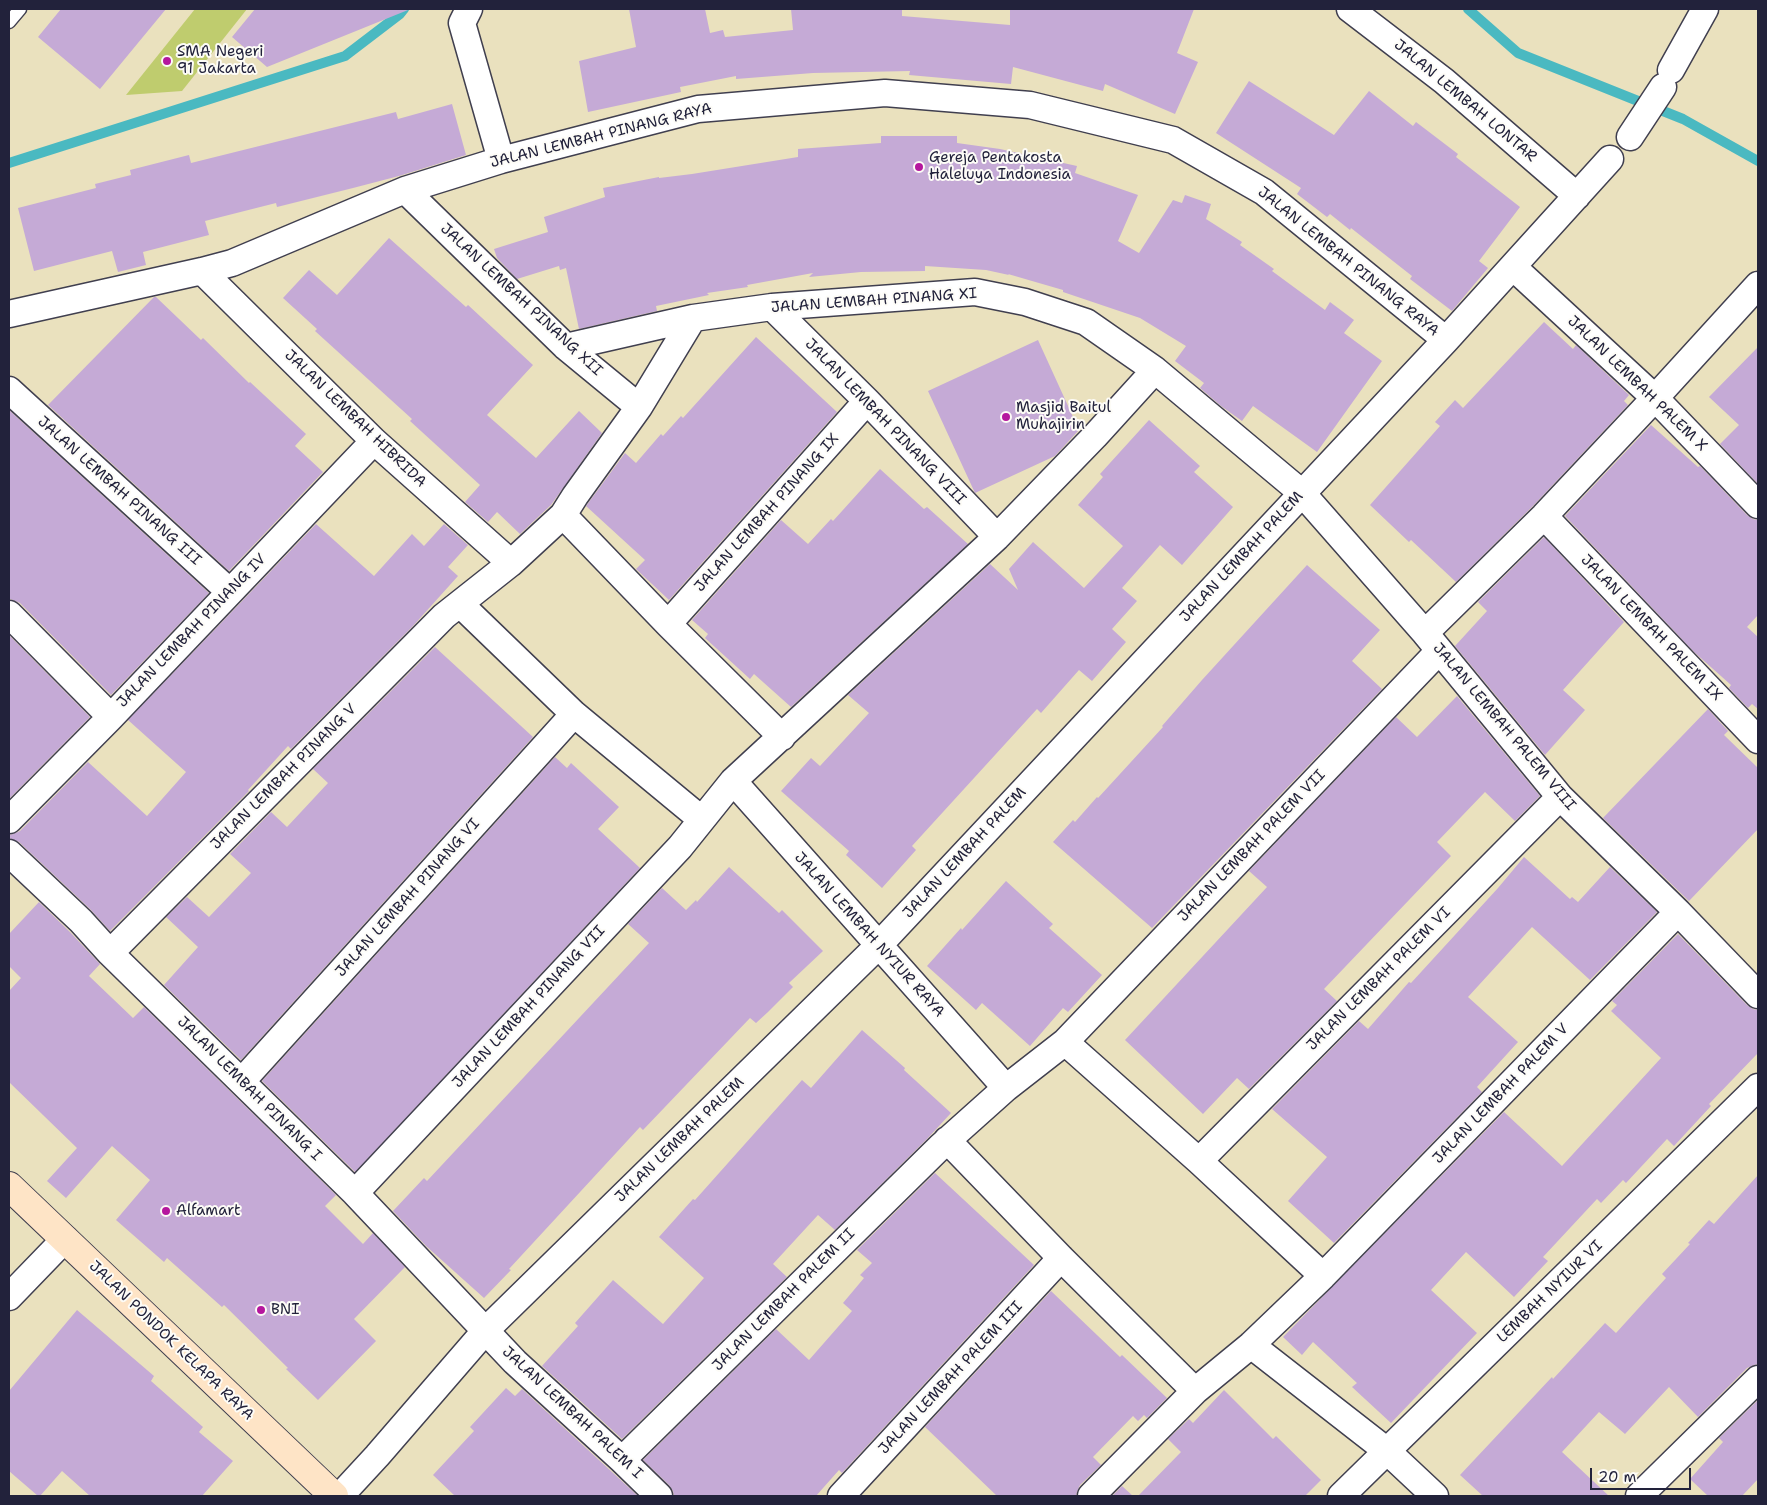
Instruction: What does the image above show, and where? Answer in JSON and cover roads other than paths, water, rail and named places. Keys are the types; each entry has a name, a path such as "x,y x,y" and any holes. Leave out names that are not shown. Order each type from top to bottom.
{"street":[{"path":"470,9 462,23 501,160"},
{"name":"JALAN LEMBAH LONTAR","path":"1350,9 1444,81 1577,196"},
{"path":"1630,137 1667,79 1705,9"},
{"name":"JALAN LEMBAH PINANG RAYA","path":"9,314 232,263 405,190 501,160 698,109 885,93 1030,106 1173,140 1264,192 1446,340"},
{"name":"JALAN LEMBAH PALEM","path":"340,1496 486,1330 878,946 1446,340 1610,159"},
{"name":"JALAN LEMBAH PINANG XII","path":"405,190 566,347 639,407"},
{"name":"JALAN LEMBAH PALEM X","path":"1513,267 1655,398 1758,505"},
{"name":"JALAN LEMBAH HIBRIDA","path":"202,271 374,441 511,563"},
{"name":"JALAN LEMBAH PALEM VII","path":"1006,1088 1065,1042 1432,642 1544,516 1758,285"},
{"name":"JALAN LEMBAH PINANG XI","path":"566,347 693,318 772,307 975,292 1025,302 1086,322 1155,370 1302,493"},
{"name":"JALAN LEMBAH PINANG VIII","path":"772,307 997,537"},
{"name":"JALAN LEMBAH PINANG V","path":"110,953 444,616 511,563 563,516 575,496 639,407 693,318"},
{"path":"563,516 782,737 997,537 1095,436 1155,370"},
{"name":"JALAN LEMBAH PINANG III","path":"9,390 230,592"},
{"name":"JALAN LEMBAH PINANG IX","path":"668,624 867,402"},
{"name":"JALAN LEMBAH PINANG IV","path":"9,820 111,717 374,441"},
{"name":"JALAN LEMBAH PALEM VIII","path":"1302,493 1432,642 1560,796 1678,912 1758,995"},
{"name":"JALAN LEMBAH PALEM IX","path":"1544,516 1758,740"},
{"path":"460,604 574,714 701,819"},
{"path":"9,614 111,717"},
{"name":"JALAN LEMBAH PINANG VI","path":"242,1081 574,714"},
{"name":"JALAN LEMBAH PINANG VII","path":"355,1193 680,847 733,782 782,737"},
{"name":"JALAN LEMBAH NYIUR RAYA","path":"733,782 1006,1088"},
{"name":"JALAN LEMBAH PALEM VI","path":"1199,1161 1560,796"},
{"name":"JALAN LEMBAH PINANG I","path":"9,853 81,921 110,953 355,1193 486,1330"},
{"name":"JALAN LEMBAH PALEM V","path":"1091,1496 1195,1391 1251,1344 1323,1276 1678,912"},
{"path":"1065,1042 1199,1161 1323,1276"},
{"name":"LEMBAH NYIUR VI","path":"1341,1496 1758,1087"},
{"name":"JALAN LEMBAH PALEM II","path":"622,1460 947,1140 1006,1088"},
{"path":"947,1140 1061,1258 1195,1391"},
{"name":"JALAN PONDOK KELAPA RAYA","path":"9,1186 334,1496"},
{"path":"9,1297 65,1239"},
{"name":"JALAN LEMBAH PALEM III","path":"840,1496 1061,1258"},
{"name":"JALAN LEMBAH PALEM I","path":"486,1330 515,1362 659,1496"},
{"path":"1251,1344 1387,1451 1435,1496"},
{"path":"1639,1496 1758,1379"}],"lane":[{"path":"9,22 20,9"}],"waterway":[{"path":"9,163 345,56 404,9"},
{"path":"1468,9 1518,53 1683,119 1758,161"}],"place":[{"name":"SMA Negeri 91 Jakarta","path":"167,61"},
{"name":"Gereja Pentakosta Haleluya Indonesia","path":"919,167"},
{"name":"Masjid Baitul Muhajirin","path":"1006,417"},
{"name":"Alfamart","path":"166,1211"},
{"name":"BNI","path":"261,1310"}]}
